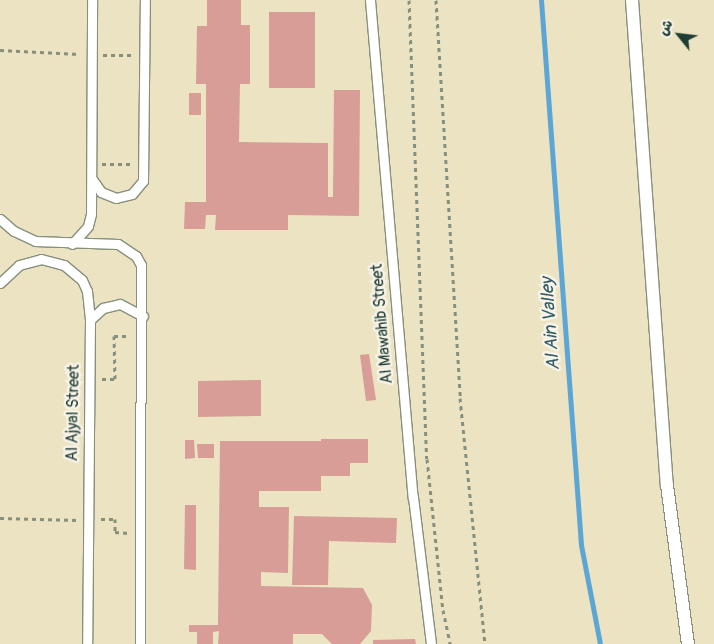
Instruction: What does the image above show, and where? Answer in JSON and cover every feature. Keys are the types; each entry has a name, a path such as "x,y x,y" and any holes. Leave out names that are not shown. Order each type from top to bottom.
{"street":[{"path":"632,0 667,485 688,644"}],"lane":[{"path":"72,244 88,226 91,214 92,0"},
{"path":"92,179 108,196 125,197 132,194 143,181 145,0"},
{"name":"Al Mawahib Street","path":"370,0 413,497 431,644"},
{"path":"0,219 14,231 36,241 72,244 118,244 136,256 144,276 140,644"},
{"name":"Al Ajyal Street","path":"0,283 9,272 30,261 53,261 64,265 82,280 87,291 90,320 87,644"},
{"path":"90,320 102,308 120,304 143,316"}],"path":[{"path":"409,0 427,458 442,601 450,644"},
{"path":"436,0 460,398 485,644"},
{"path":"0,50 92,55 145,55"},
{"path":"91,164 144,163"},
{"path":"89,380 115,379 114,336 143,336"}],"building":[{"path":"207,0 241,0 241,25 250,25 250,84 240,84 239,142 328,143 328,197 333,197 334,90 360,90 359,216 288,215 288,230 215,230 216,215 206,215 205,229 184,229 185,202 206,202 206,84 196,84 197,26 207,26"},
{"path":"269,12 315,12 315,88 269,88"},
{"path":"189,93 201,93 201,115 189,115"},
{"path":"369,354 376,400 366,401 360,355"},
{"path":"261,380 261,416 198,417 198,381"},
{"path":"321,439 368,439 368,463 350,463 350,476 321,476 321,491 259,491 259,507 289,507 288,573 261,572 261,586 363,588 372,605 371,631 360,644 332,644 322,634 293,634 293,644 218,644 219,631 213,632 213,644 197,644 197,632 189,632 189,625 218,625 220,441 321,441"},
{"path":"185,440 194,440 195,458 185,459"},
{"path":"197,444 214,444 214,458 198,458"},
{"path":"185,505 196,505 196,570 184,569"},
{"path":"294,516 397,518 396,543 329,541 328,585 292,585"},
{"path":"415,639 416,644 373,644 373,640"}],"waterway":[{"name":"Al Ain Valley","path":"541,0 581,545 600,644"}]}
